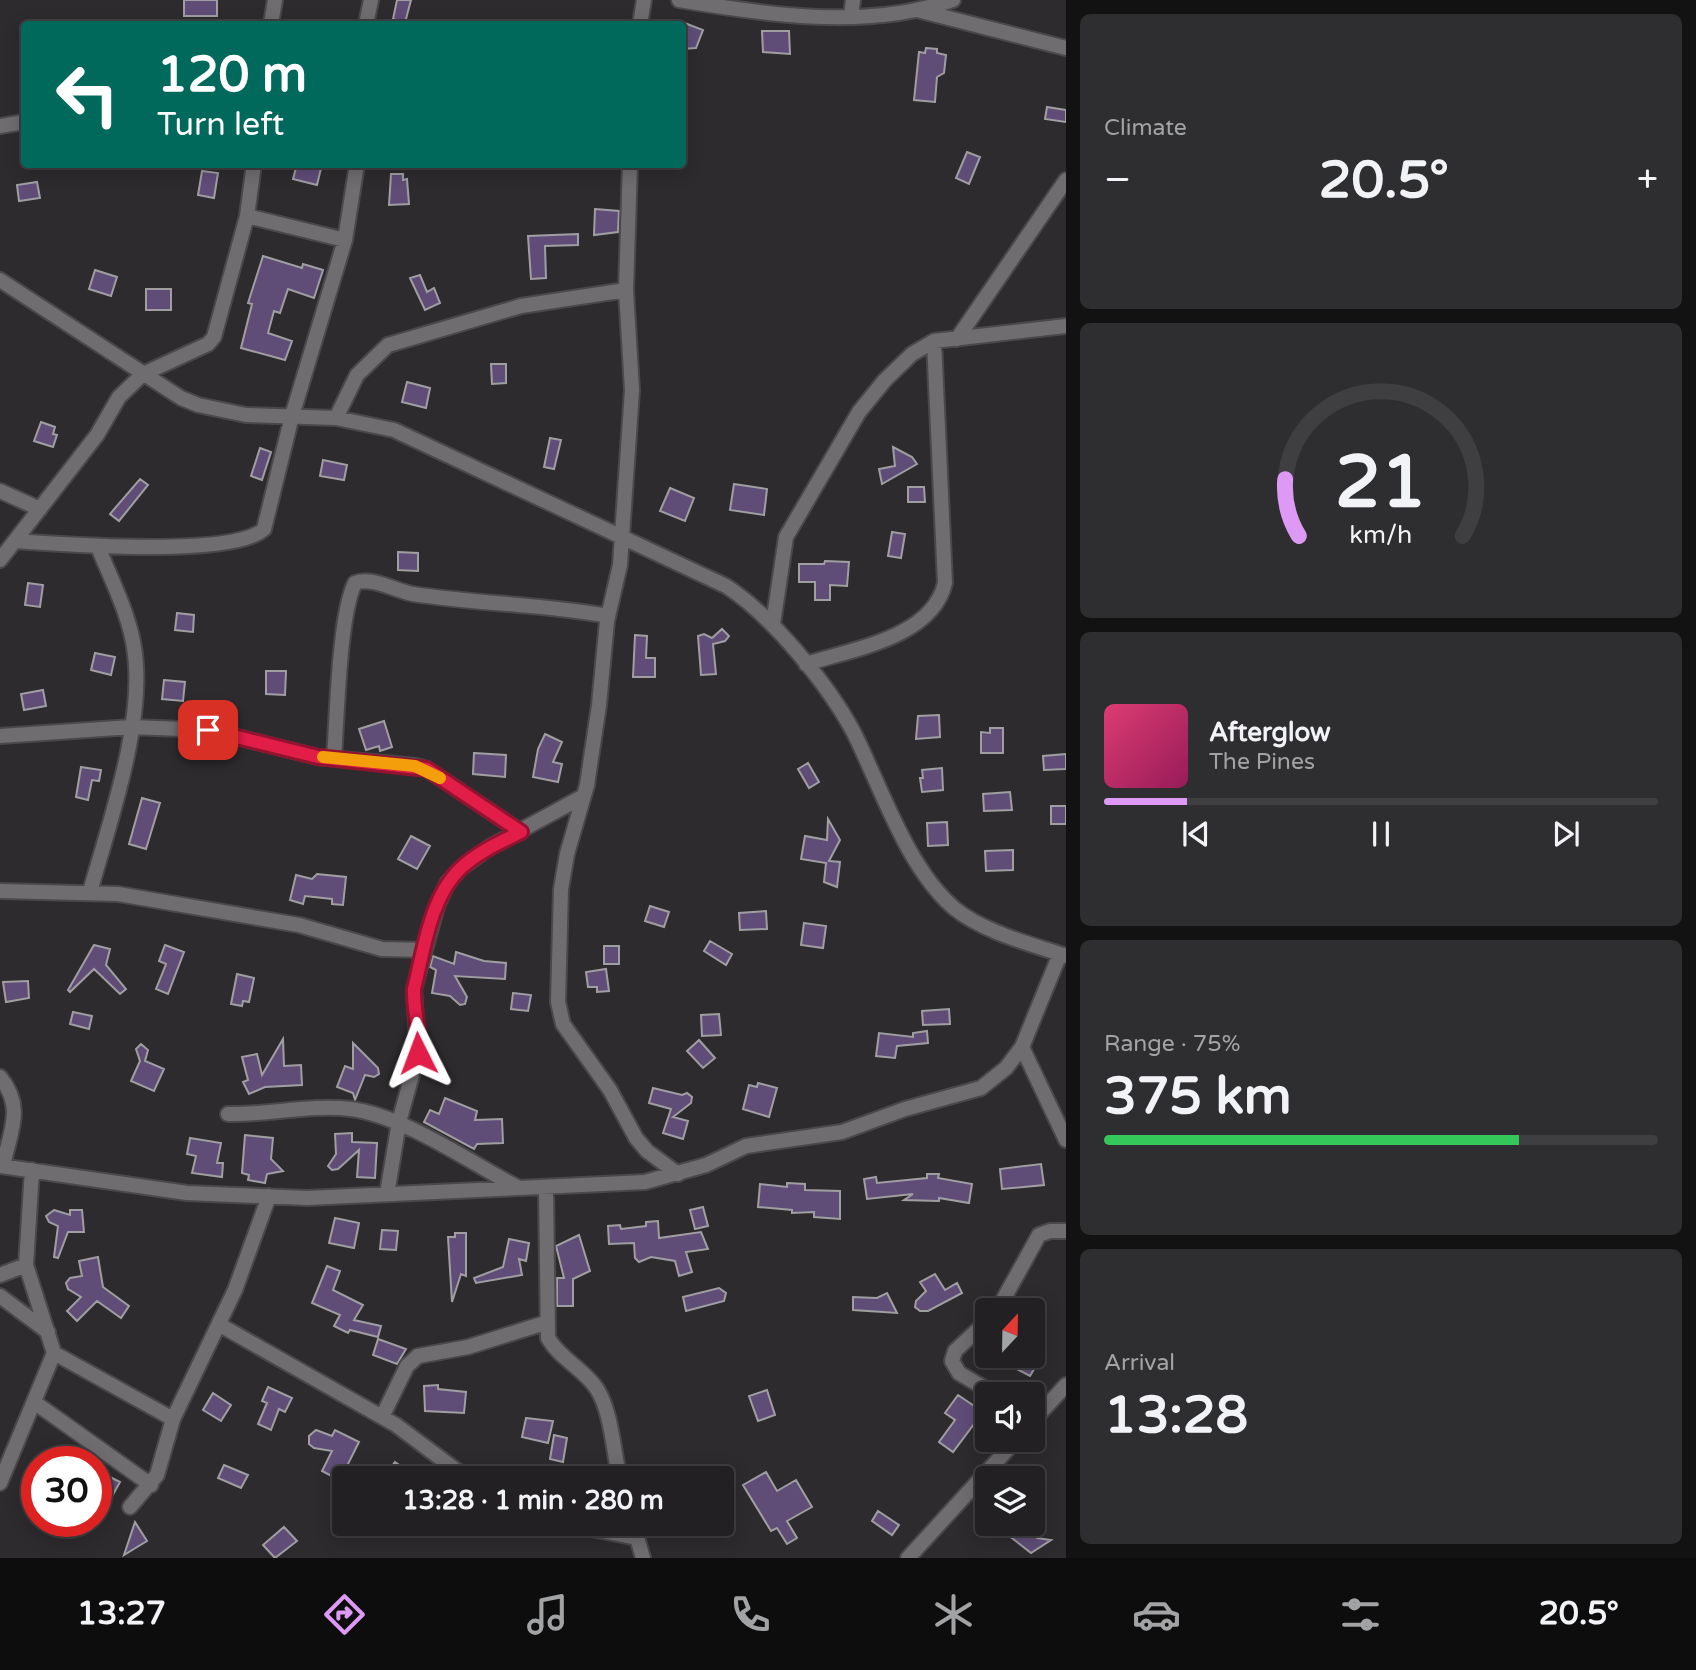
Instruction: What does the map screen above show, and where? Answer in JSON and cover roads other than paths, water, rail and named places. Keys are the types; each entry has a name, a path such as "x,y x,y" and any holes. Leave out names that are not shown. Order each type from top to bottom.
{"street":[{"path":"272,21 275,0"},
{"path":"367,21 371,0"},
{"path":"640,21 644,0"},
{"path":"679,0 751,12 851,15 919,11 953,0"},
{"path":"851,15 853,0"},
{"path":"919,11 1066,48"},
{"path":"0,126 21,122"},
{"path":"0,560 97,435 118,397 143,374 208,344 214,337 247,216 253,168"},
{"path":"15,541 141,549 248,539 264,529 292,416 345,240 356,168"},
{"path":"630,168 626,290 632,390 618,584 608,616 587,785 567,854 561,889 559,1013 610,1090 636,1138 647,1151 678,1174"},
{"path":"957,339 1066,180"},
{"path":"247,216 345,240"},
{"path":"0,279 181,398 198,405 246,415 336,418 373,424 419,440 726,586 748,600 772,624 806,664 853,731 907,843 938,892 967,916 1063,955 1023,1046 1006,1068 981,1088 905,1109 842,1132 746,1146 678,1174 645,1182 387,1195 270,1196 187,1193 1,1166 16,1111 13,1093 0,1077"},
{"path":"336,418 357,375 388,345 521,306 626,290"},
{"path":"772,624 786,537 859,412 885,380 912,354 934,341 1066,326"},
{"path":"806,664 903,631 921,621 942,596 945,569 934,341"},
{"path":"0,491 40,509"},
{"path":"90,892 132,727 135,652 120,600 98,547"},
{"path":"334,758 344,644 351,591 355,583 368,581 423,595 545,606 608,616"},
{"path":"0,736 132,727 208,730 295,753 427,769 521,832"},
{"path":"387,1195 400,1122 418,1053 420,1037 413,1003 424,950 437,906 448,882 461,868 491,847 582,797"},
{"path":"0,891 118,894 299,925 382,948 424,950"},
{"path":"1023,1046 1066,1140"},
{"path":"228,1114 351,1109 400,1122 522,1189"},
{"path":"0,1483 54,1353 26,1265 32,1170"},
{"path":"546,1188 545,1323 554,1349 599,1394 617,1466"},
{"path":"130,1507 157,1475 173,1419 220,1325 270,1196"},
{"path":"1004,1298 1039,1235 1050,1231 1066,1231"},
{"path":"0,1275 26,1265"},
{"path":"0,1296 48,1332"},
{"path":"382,1417 407,1366 418,1356 468,1347 545,1323"},
{"path":"220,1325 382,1417 450,1466"},
{"path":"975,1332 955,1351 952,1361 958,1373 975,1383"},
{"path":"54,1353 173,1419"},
{"path":"1045,1408 1066,1385"},
{"path":"34,1402 150,1485"},
{"path":"908,1558 1005,1452"},
{"path":"636,1536 643,1558"}]}
